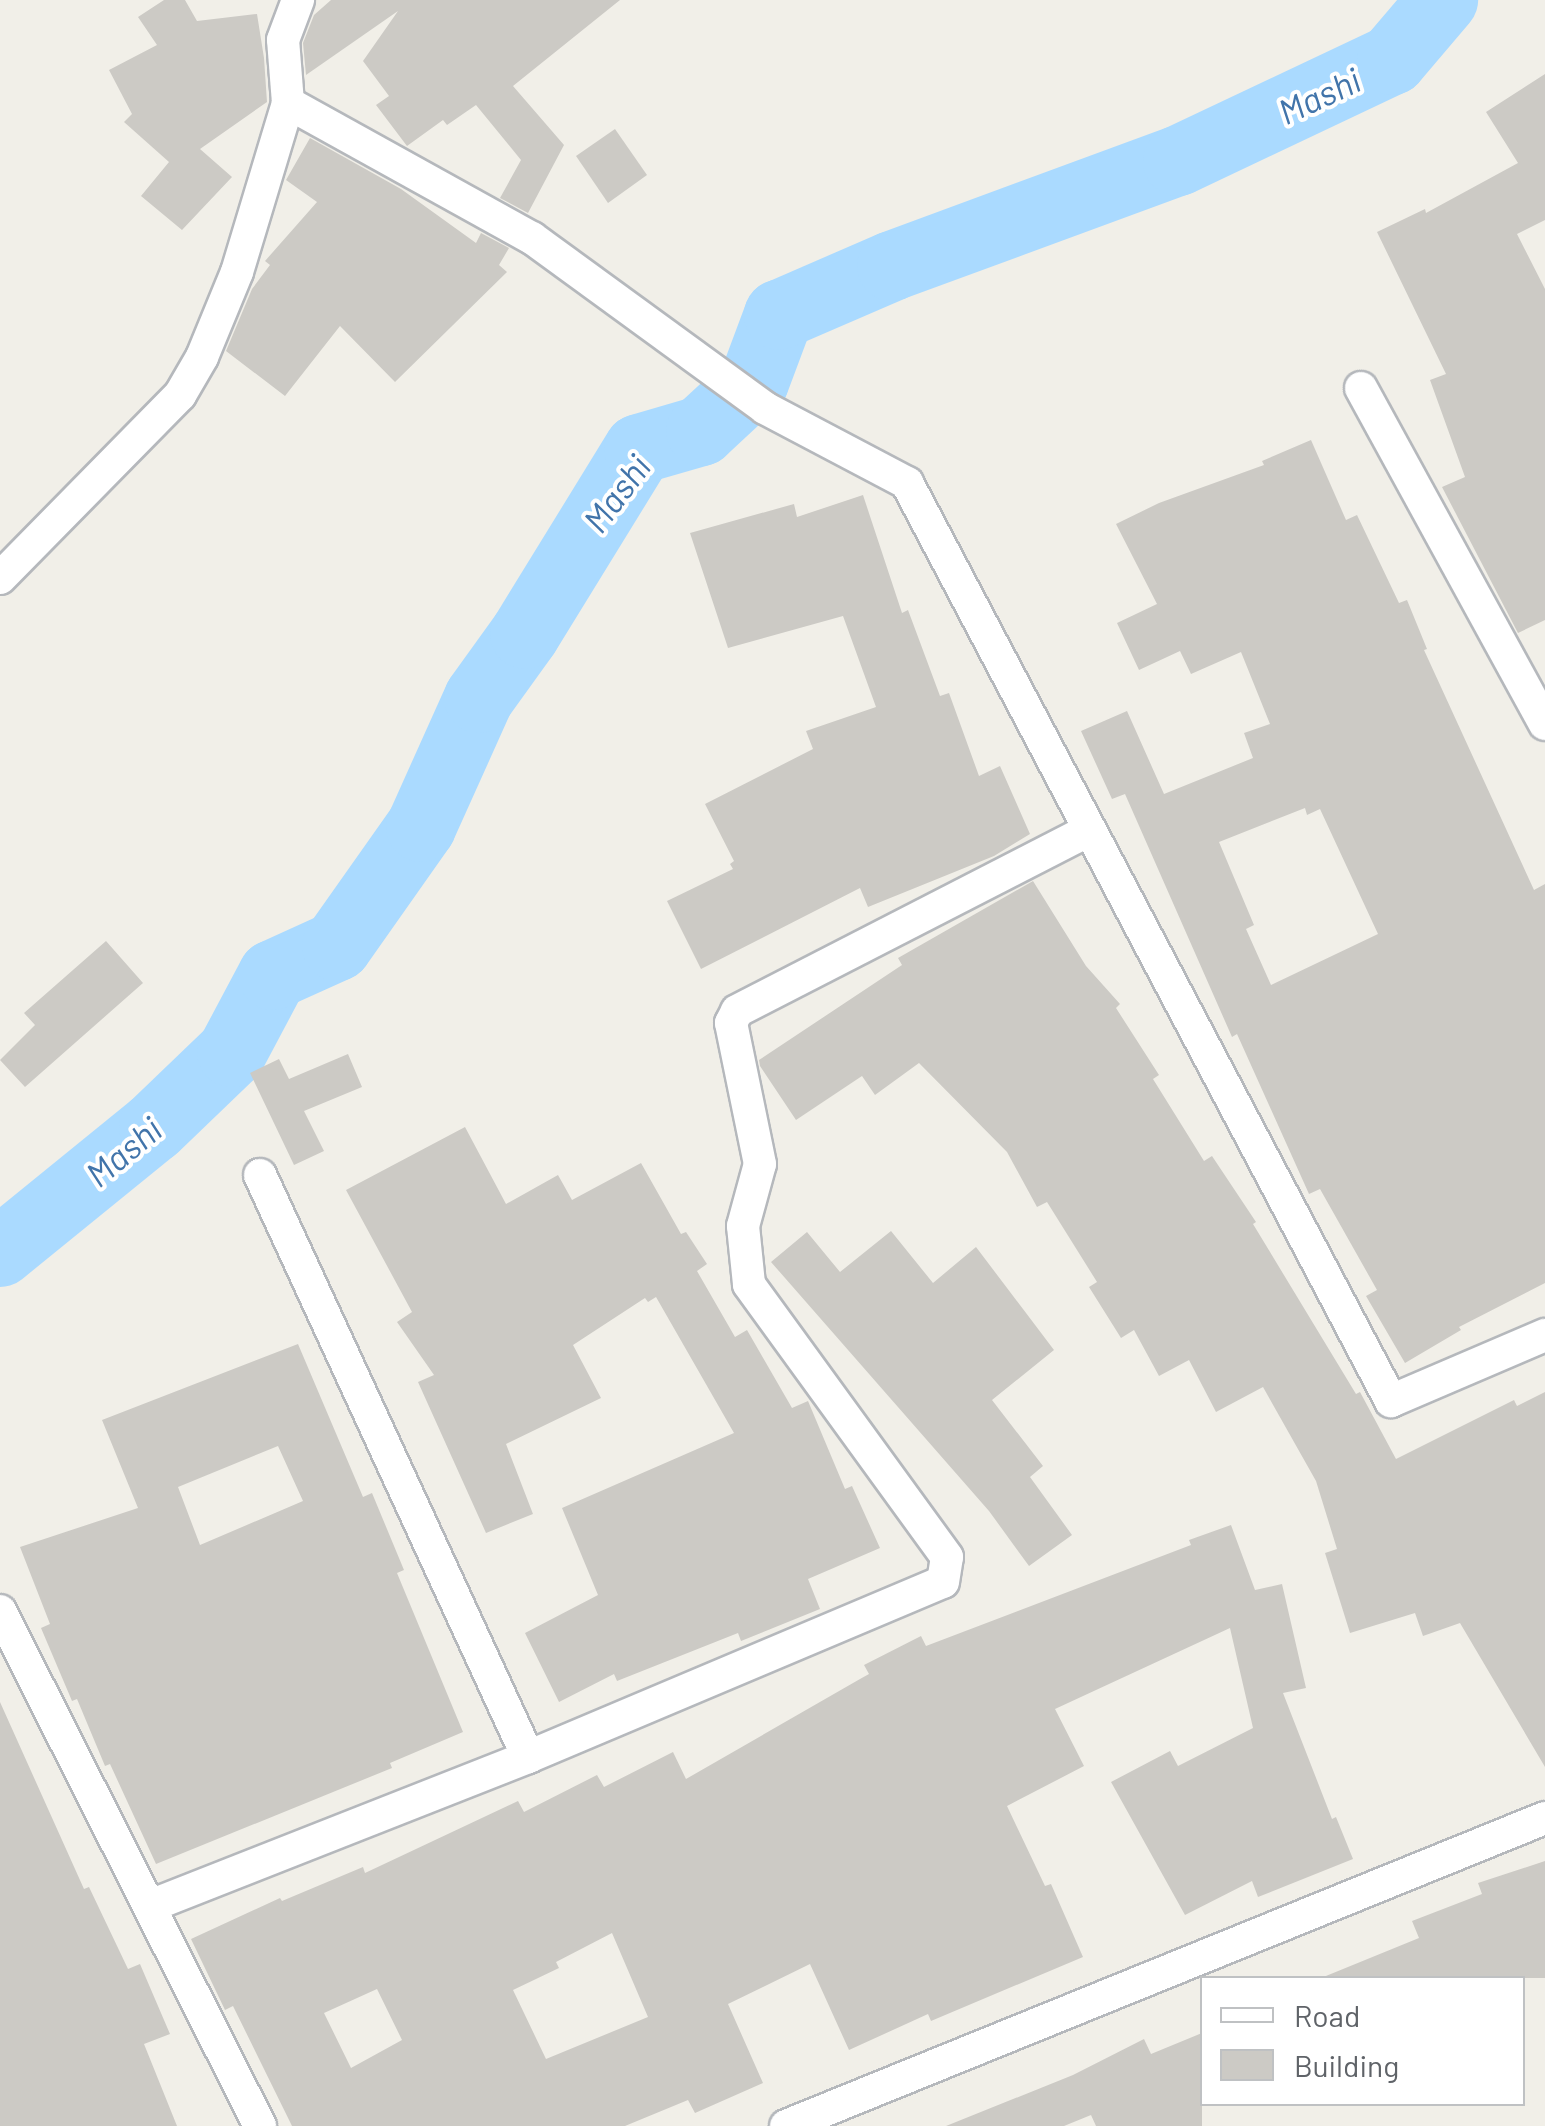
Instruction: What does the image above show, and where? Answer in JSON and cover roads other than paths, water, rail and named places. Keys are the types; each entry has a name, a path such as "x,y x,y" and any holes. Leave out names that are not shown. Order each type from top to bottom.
{"street":[{"path":"0,578 180,395 202,357 237,272 288,103 284,40 298,0"},
{"path":"288,103 532,238 764,408 907,483 1391,1400 1545,1335"},
{"path":"1361,388 1545,724"},
{"path":"150,1906 528,1757 943,1582 948,1557 749,1284 743,1226 760,1164 732,1023 736,1011 1088,830"},
{"path":"260,1175 528,1757"},
{"path":"0,1610 260,2126"},
{"path":"786,2126 1545,1818"}],"waterway":[{"name":"Mashi","path":"0,1252 154,1127 232,1052 273,975 337,946 421,827 479,698 525,634 639,449 701,431 754,382 779,315 892,266 1178,161 1392,60 1443,0"}]}
